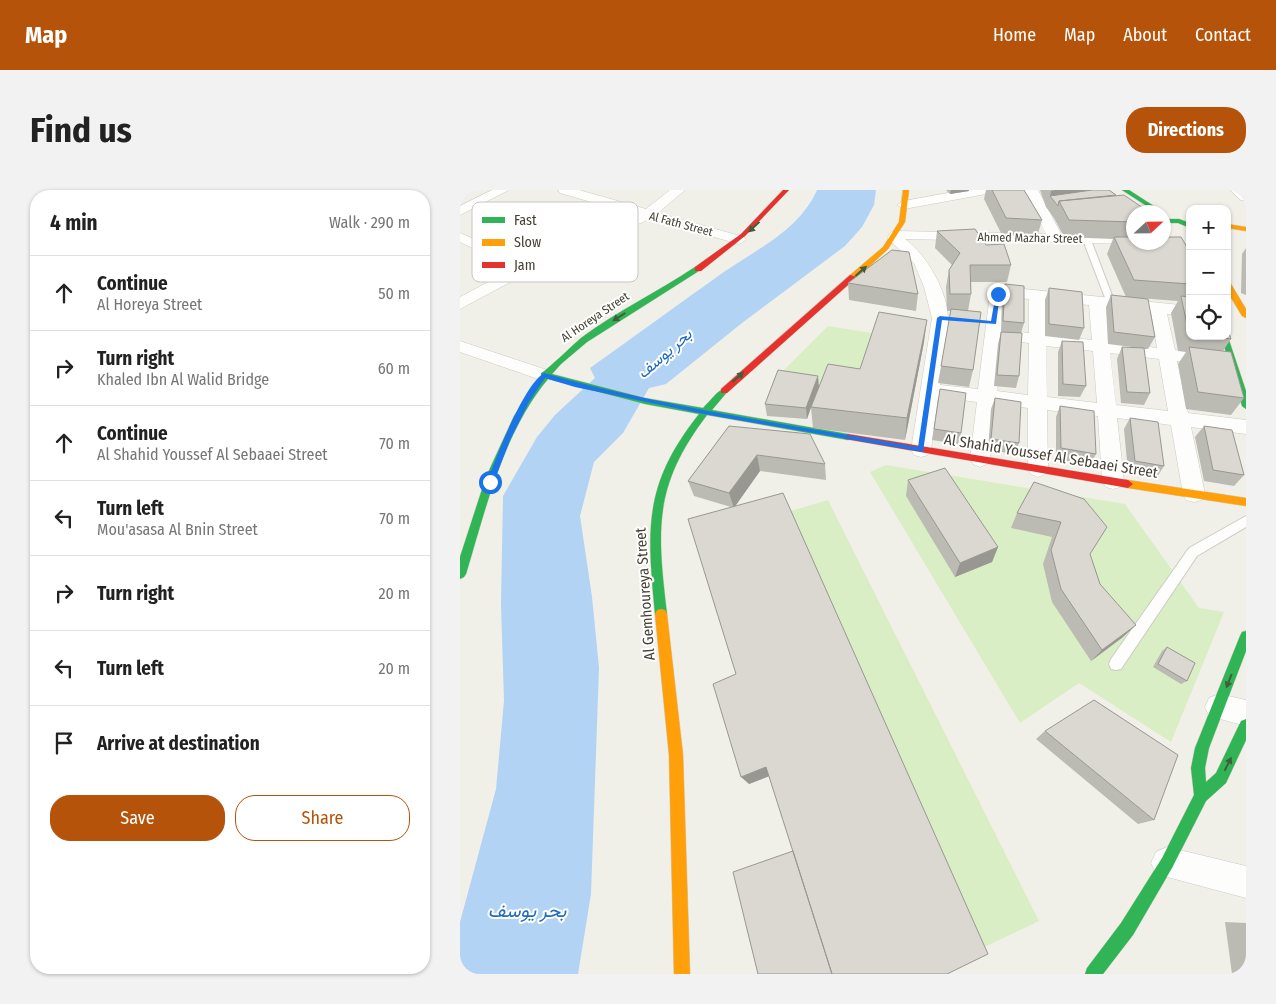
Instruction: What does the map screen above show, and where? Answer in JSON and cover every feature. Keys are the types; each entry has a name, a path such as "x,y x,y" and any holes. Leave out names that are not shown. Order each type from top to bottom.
{"main road":[{"name":"Al Horeya Street","path":"460,574 478,516 507,440 526,401 544,375 562,356 585,339 739,240 761,220 786,190"},
{"name":"Al Gemhoureya Street","path":"682,974 680,842 676,755 654,548 655,511 664,476 678,447 704,412 732,381 872,261 895,236 902,222 906,190"},
{"path":"1125,190 1149,205"},
{"path":"1231,227 1246,229"},
{"path":"1231,235 1246,237"},
{"path":"1231,291 1246,316"},
{"path":"1226,340 1246,406"},
{"name":"Al Shahid Youssef Al Sebaaei Street","path":"544,375 575,384 704,412 921,450 1246,502"},
{"path":"1201,796 1199,782 1200,758 1246,636"},
{"path":"1093,974 1127,929 1167,863 1201,796 1221,778 1246,726"}],"street":[{"path":"478,202 502,190"},
{"name":"Al Fath Street","path":"565,190 604,202"},
{"path":"638,219 647,215 678,190"},
{"path":"904,205 982,190"},
{"path":"1031,190 1056,239"},
{"path":"1237,190 1246,197"},
{"path":"460,211 472,205"},
{"name":"Al Fath Street","path":"638,212 739,240"},
{"path":"895,236 921,262 932,287 940,318 921,450"},
{"name":"Ahmed Mazhar Street","path":"895,236 1126,240"},
{"path":"460,237 472,243"},
{"path":"460,304 500,282"},
{"path":"980,459 986,397 987,326 996,296 1005,292 1186,311"},
{"path":"1037,296 1038,469"},
{"path":"1104,303 1101,346 1113,481"},
{"path":"1158,308 1194,494"},
{"path":"940,318 958,320"},
{"path":"987,326 1037,339 1234,362"},
{"path":"460,346 544,375"},
{"path":"931,390 1246,427"},
{"path":"1219,707 1246,712"},
{"path":"1167,863 1246,882"}],"lane":[{"path":"1088,240 1104,303"},
{"path":"1116,664 1193,552 1246,521"}],"green space":[{"path":"828,326 878,334 860,391 829,386 782,372"},
{"path":"886,465 1125,504 1199,608 1224,612 1171,742 1079,683 1020,723 870,472"},
{"path":"828,500 1039,921 978,950 787,512"}],"water":[{"name":"بحر يوسف","path":"817,190 876,190 874,205 862,227 845,246 742,323 666,384 649,388 623,433 594,462 580,516 592,597 599,668 591,894 578,974 460,974 460,922 496,789 504,701 501,604 503,496 537,437 555,415 595,378 590,368 788,228 809,204"}],"building":[{"path":"992,190 1024,190 1042,220 1006,218"},
{"path":"1092,190 1109,190 1116,195 1059,201 1058,206 1050,196"},
{"path":"1124,195 1139,205 1126,205 1126,222 1069,220 1059,201"},
{"path":"975,229 986,245 1004,244 1011,265 970,265 971,294 950,294 949,270 960,253 937,231"},
{"path":"1114,237 1126,237 1126,250 1171,250 1171,237 1181,237 1186,245 1186,284 1134,280"},
{"path":"892,250 909,252 918,294 848,283"},
{"path":"1005,284 1024,286 1024,323 1003,321"},
{"path":"1049,288 1082,292 1084,328 1049,324"},
{"path":"1111,295 1148,299 1155,337 1114,332"},
{"path":"1181,296 1186,297 1186,320"},
{"path":"951,309 981,312 973,370 941,366"},
{"path":"879,312 927,320 907,418 811,407 828,364 860,369"},
{"path":"1001,332 1022,333 1019,376 997,375"},
{"path":"1062,341 1083,342 1086,386 1063,384"},
{"path":"1122,347 1144,348 1150,393 1127,392"},
{"path":"1189,347 1231,352 1244,398 1198,392"},
{"path":"778,370 818,376 806,408 765,404"},
{"path":"940,389 966,393 961,433 934,429"},
{"path":"995,398 1021,402 1019,443 991,439"},
{"path":"1060,406 1094,411 1096,454 1061,448"},
{"path":"1130,418 1158,422 1164,466 1135,461"},
{"path":"729,426 810,434 825,464 757,455 729,493 688,481"},
{"path":"1204,426 1232,430 1244,475 1213,470"},
{"path":"945,468 998,547 960,563 908,480"},
{"path":"1034,482 1084,499 1107,527 1090,554 1100,584 1136,625 1102,650 1061,589 1051,550 1061,522 1017,513"},
{"path":"783,493 988,954 947,974 832,974 766,767 741,777 713,684 736,674 688,519"},
{"path":"1167,647 1195,663 1187,681 1158,664"},
{"path":"1094,700 1178,755 1154,820 1045,731"},
{"path":"793,851 832,974 758,974 733,872"}],"traffic: fast":[{"path":"1125,190 1149,205"},
{"path":"1171,221 1179,221 1186,224"},
{"path":"460,574 491,477 518,416 536,388 558,362 584,340 698,269"},
{"path":"1226,340 1246,406"},
{"path":"544,375 645,401 848,437"},
{"path":"661,614 655,538 656,515 660,493 667,471 679,449 705,412 724,391"},
{"path":"1201,796 1198,768 1202,748 1246,636"},
{"path":"1093,974 1127,929 1167,863 1201,796 1221,778 1246,726"}],"traffic: slow":[{"path":"853,277 886,248 902,222 906,190"},
{"path":"1231,227 1246,229"},
{"path":"1231,291 1246,316"},
{"path":"1128,484 1246,502"},
{"path":"661,614 676,755 682,974"}],"traffic: jam":[{"path":"698,269 743,235 786,190"},
{"path":"724,391 853,277"},
{"path":"848,437 1128,484"}],"route":[{"path":"490,482 507,440 526,401 544,375 575,384 704,412 921,450 940,318 994,323 996,296 998,294"}]}
